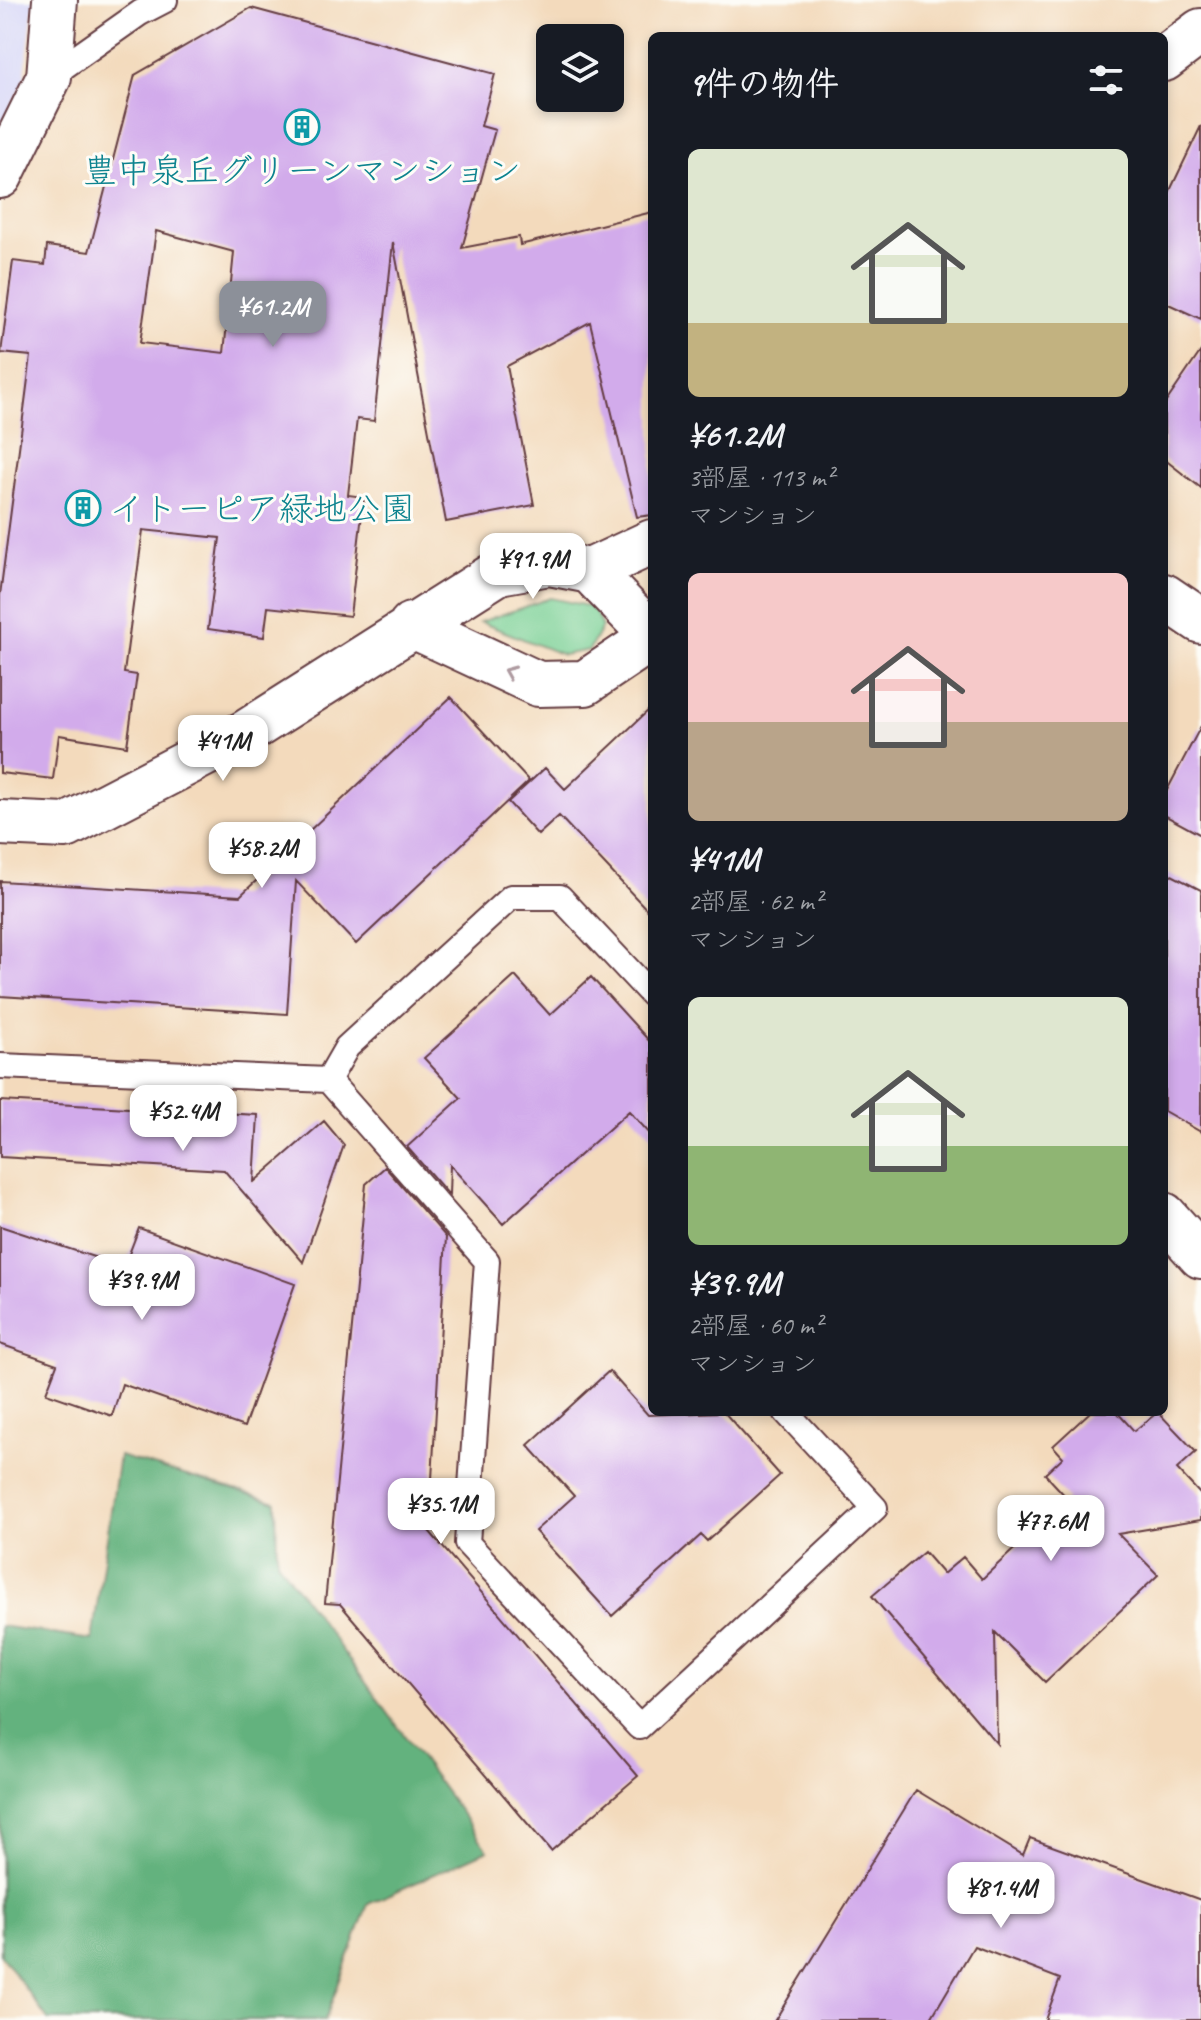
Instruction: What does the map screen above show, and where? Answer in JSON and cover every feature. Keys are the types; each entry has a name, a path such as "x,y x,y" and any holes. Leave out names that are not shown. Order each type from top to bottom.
{"street":[{"path":"0,176 49,77 55,0"},
{"path":"1168,56 1201,31"},
{"path":"590,571 648,544"},
{"path":"0,823 66,826 245,733 499,572 549,563 590,571 648,632"},
{"path":"1168,599 1201,621"},
{"path":"411,625 538,684 585,683 648,639"},
{"path":"1168,1219 1201,1256"}],"lane":[{"path":"49,77 140,13 165,0"},
{"path":"328,1080 347,1047 511,897 560,897 648,991"},
{"path":"0,1066 328,1080 487,1261 467,1543 639,1727 875,1508 790,1416"}],"shaded area":[{"path":"0,0 34,0 24,81 0,129"}],"green space":[{"path":"550,598 593,607 602,627 589,650 563,655 480,622"},
{"path":"119,1456 276,1502 277,1561 488,1850 368,1904 325,2020 48,2020 1,1955 0,1626 92,1640"}],"building":[{"path":"251,8 495,74 481,126 495,130 462,248 519,237 520,245 648,213 648,516 637,517 590,322 507,366 534,505 446,522 393,242 374,421 357,419 348,495 364,497 350,616 268,607 264,637 208,629 220,538 143,530 124,673 137,675 127,746 59,735 53,779 0,773 0,595 31,356 1,353 13,261 45,265 47,246 89,252 135,75","holes":["156,231 234,252 224,353 140,343"]},
{"path":"1201,126 1201,319 1168,304 1168,195"},
{"path":"1201,351 1201,488 1168,462 1168,399"},
{"path":"451,697 529,781 356,944 296,881 287,1014 0,996 0,881 240,896"},
{"path":"648,711 648,911 559,816 538,835 508,802 545,768 565,789"},
{"path":"1201,726 1201,835 1168,817 1168,788"},
{"path":"1168,873 1201,890 1201,1132 1168,1113"},
{"path":"515,976 550,1015 591,977 648,1040 648,1132 629,1111 503,1224 450,1165 449,1195 407,1147 461,1098 424,1058"},
{"path":"0,1101 258,1115 254,1182 324,1121 344,1145 303,1262 224,1170 0,1157"},
{"path":"385,1167 446,1237 429,1531 638,1776 551,1851 340,1604 325,1603 366,1184"},
{"path":"0,1226 124,1267 139,1228 295,1284 244,1427 122,1384 112,1416 46,1393 57,1364 0,1344"},
{"path":"609,1371 648,1416 728,1416 780,1475 707,1541 701,1535 612,1616 535,1531 574,1496 528,1445"},
{"path":"1086,1416 1121,1416 1134,1431 1153,1416 1162,1416 1196,1452 1177,1469 1201,1495 1201,1520 1118,1534 1158,1575 1045,1682 995,1632 997,1744 872,1596 924,1552 943,1574 963,1557 982,1579 1068,1499 1045,1474 1063,1457 1053,1446"},
{"path":"916,1790 1023,1855 1030,1838 1201,1900 1201,2020 1045,2020 1060,1979 974,1946 930,2020 775,2020"}],"place":[{"name":"豊中泉丘グリーンマンション","path":"302,127"},
{"name":"イトーピア緑地公園","path":"83,508"}]}
